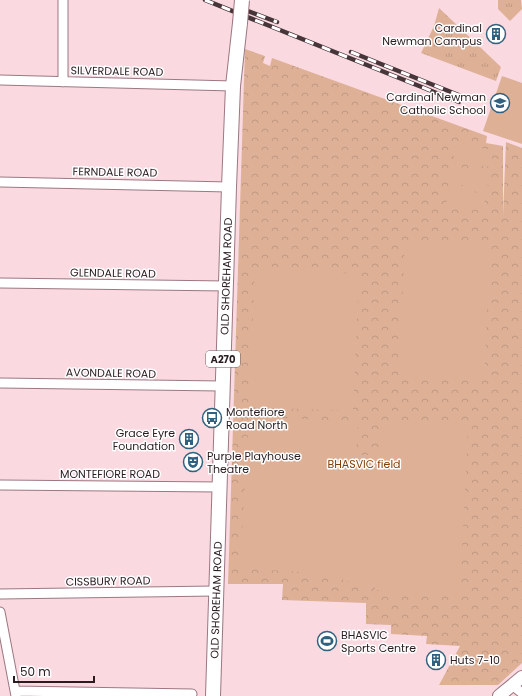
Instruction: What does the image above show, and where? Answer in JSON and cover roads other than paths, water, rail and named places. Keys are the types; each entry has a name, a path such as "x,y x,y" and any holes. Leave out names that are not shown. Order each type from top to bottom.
{"main road":[{"name":"OLD SHOREHAM ROAD","path":"213,696 215,591 233,86 242,0"}],"street":[{"path":"62,82 63,0"},
{"name":"SILVERDALE ROAD","path":"0,80 233,86"},
{"name":"FERNDALE ROAD","path":"0,182 229,187"},
{"name":"GLENDALE ROAD","path":"0,283 226,286"},
{"name":"AVONDALE ROAD","path":"0,383 222,386"},
{"name":"MONTEFIORE ROAD","path":"0,485 219,487"},
{"name":"CISSBURY ROAD","path":"0,594 215,591"},
{"path":"0,612 15,694 192,694"},
{"path":"499,696 522,677"},
{"path":"512,685 522,693"}],"railway":[{"path":"205,0 459,102"},
{"path":"240,8 277,22"},
{"path":"351,52 461,96"}],"place":[{"name":"Cardinal Newman Campus","path":"496,34"},
{"name":"Cardinal Newman Catholic School","path":"500,103"},
{"name":"Montefiore Road North","path":"212,418"},
{"name":"Grace Eyre Foundation","path":"189,439"},
{"name":"Purple Playhouse Theatre","path":"193,462"},
{"name":"BHASVIC Sports Centre","path":"327,641"},
{"name":"Huts 7-10","path":"436,660"}],"park label":[{"name":"BHASVIC field","path":"364,464"}]}
